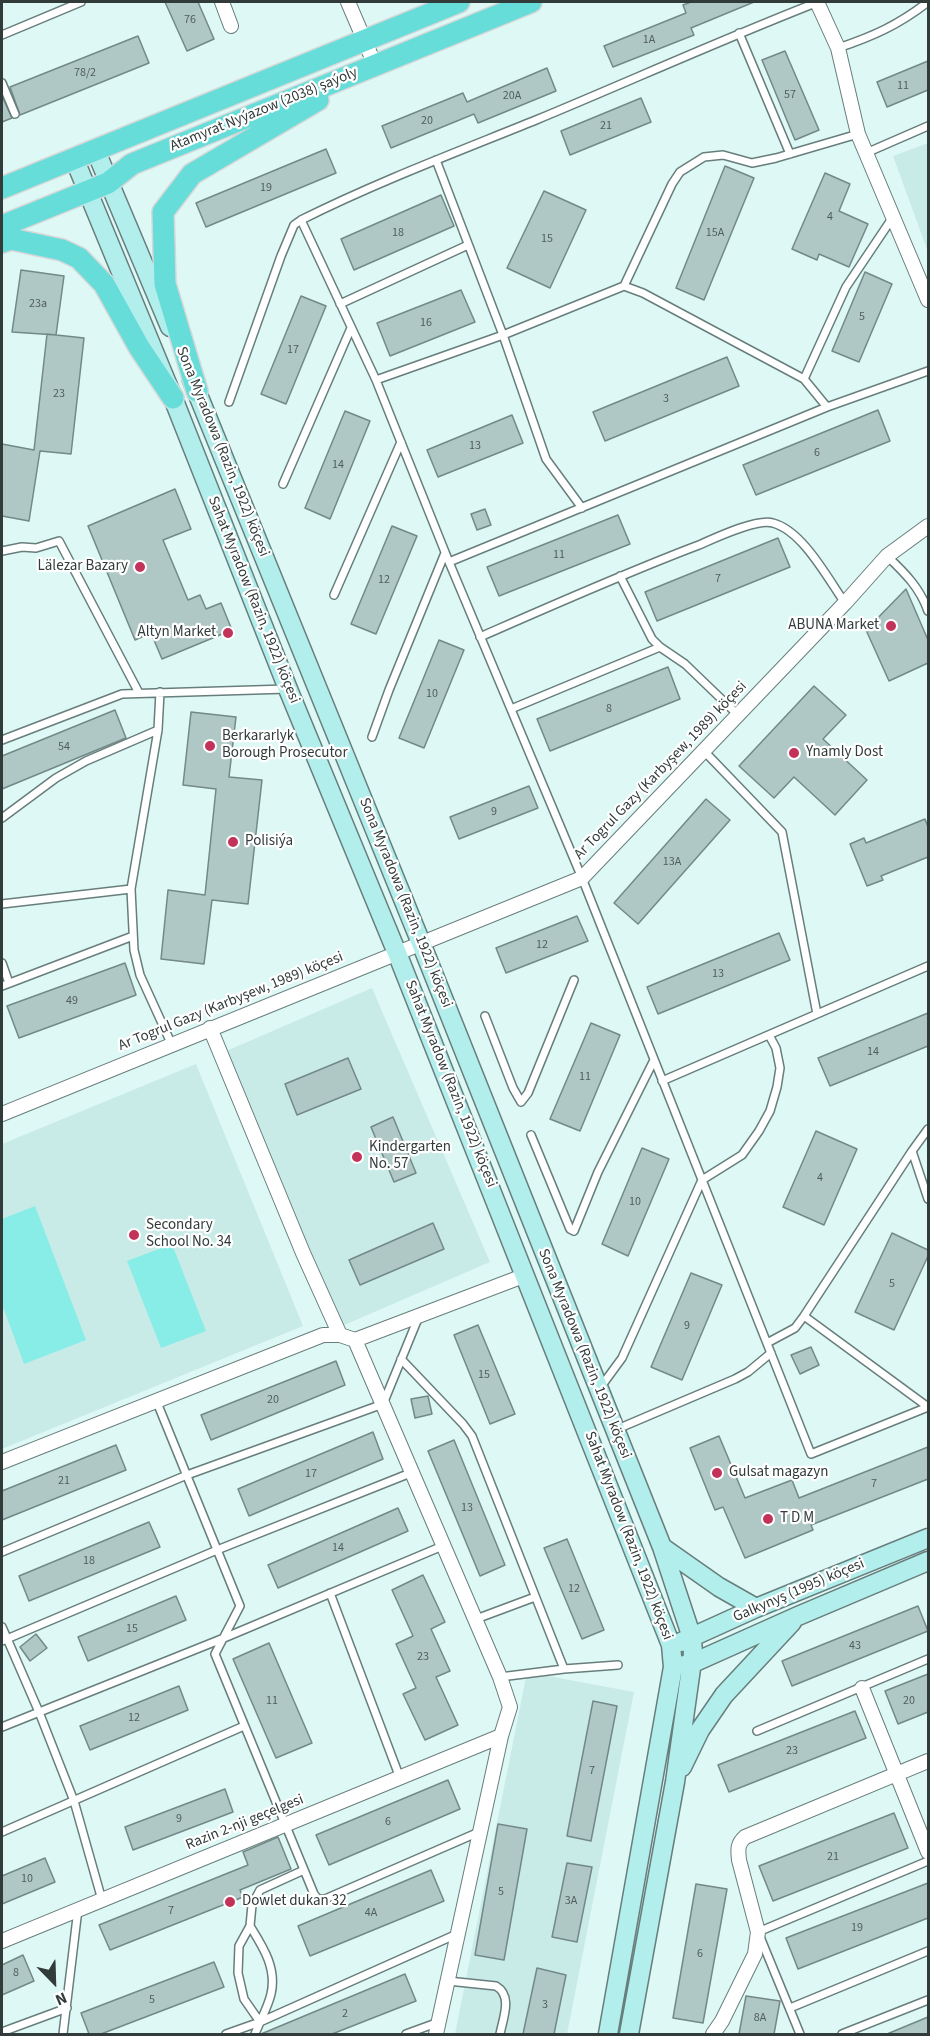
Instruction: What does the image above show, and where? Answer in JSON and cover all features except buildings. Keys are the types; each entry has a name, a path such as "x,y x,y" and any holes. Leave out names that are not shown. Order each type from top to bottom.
{"main road":[{"name":"Atamyrat Nyýazow (2038) şaýoly","path":"2,188 459,2"},
{"name":"Atamyrat Nyýazow (2038) şaýoly","path":"2,226 108,183 132,164 531,2"},
{"path":"197,390 165,284 163,212 165,207 192,174 375,65"},
{"name":"Sona Myradowa (Razin, 1922) köçesi","path":"95,149 197,390 662,1547 692,1638 693,1663"},
{"name":"Sahat Myradow (Razin, 1922) köçesi","path":"74,158 173,398 288,689 397,952 671,1645 673,1667 608,2034"},
{"path":"2,242 11,239 62,249 79,258 104,284 139,347 173,398"},
{"name":"Galkynyş (1995) köçesi","path":"671,1645 928,1538"},
{"path":"662,1547 719,1587 756,1608"},
{"name":"Galkynyş (1995) köçesi","path":"673,1667 693,1663 928,1561"},
{"path":"675,1782 700,1730 724,1695 798,1616"},
{"path":"628,2034 675,1782 693,1663"}],"street":[{"path":"222,2 231,26"},
{"path":"348,2 375,65"},
{"path":"817,2 838,48 858,134 928,300"},
{"name":"Ar Togrul Gazy (Karbyşew, 1989) köçesi","path":"2,1113 582,878 845,603 887,556 928,526"},
{"path":"210,1028 340,1335"},
{"path":"2,1462 323,1335 340,1335 355,1340 526,1275"},
{"path":"355,1340 445,1545 500,1677 510,1707 501,1736 437,2028"},
{"path":"862,1688 928,1852"},
{"name":"Razin 2-nji geçelgesi","path":"2,1941 501,1736"},
{"path":"713,2034 748,1972 755,1954 758,1932 738,1850 739,1843 745,1837 928,1761"}],"lane":[{"path":"2,35 81,2"},
{"path":"229,402 281,256 294,225 301,220 391,179 817,2"},
{"path":"838,48 868,38 903,21 928,2"},
{"path":"739,33 790,154"},
{"path":"2,83 15,114"},
{"path":"866,153 928,126"},
{"path":"624,286 672,184 680,172 704,157 723,155 752,163 858,134"},
{"path":"436,160 503,335 546,459 582,508"},
{"path":"804,379 846,287 893,217"},
{"path":"301,220 376,380 445,554 582,878 811,1454 928,1407"},
{"path":"340,304 468,246"},
{"path":"376,380 503,335 624,286 643,293 804,379 827,407"},
{"path":"283,484 351,328"},
{"path":"449,562 827,407 928,372"},
{"path":"334,595 401,442"},
{"path":"480,637 620,576 748,526 768,522 774,523 798,539 845,603"},
{"path":"2,551 22,547 36,548 58,541 138,693"},
{"path":"372,737 445,554"},
{"path":"887,556 909,577 923,597 928,611"},
{"path":"620,576 652,639 685,664 738,715"},
{"path":"511,710 660,647"},
{"path":"2,740 122,694 288,689"},
{"path":"160,692 158,730 131,890 134,950 140,975 171,1043"},
{"path":"2,818 56,778 158,730"},
{"path":"704,751 782,832 817,1014"},
{"path":"2,904 131,890"},
{"path":"2,986 133,936"},
{"path":"2,963 9,983"},
{"path":"662,1081 928,966"},
{"path":"485,1016 513,1088 521,1102 528,1093 574,980"},
{"path":"598,1390 622,1358 702,1180 742,1155 770,1111 780,1068 776,1048 769,1035"},
{"path":"531,1135 570,1229 574,1231 598,1172 654,1060"},
{"path":"767,1343 795,1328 804,1317 928,1129"},
{"path":"912,1151 928,1199"},
{"path":"2,1552 187,1475 383,1404 419,1316"},
{"path":"804,1317 928,1407"},
{"path":"615,1431 735,1379 748,1372 771,1353"},
{"path":"401,1359 472,1436 564,1669"},
{"path":"156,1400 240,1606 215,1654 314,1894 318,1899 325,1899 480,1832"},
{"path":"4,1640 217,1550 413,1472"},
{"path":"2,1727 224,1638 445,1545"},
{"path":"330,1593 400,1778"},
{"path":"476,1619 535,1597"},
{"path":"2,1628 4,1640 39,1712 74,1801 102,1900"},
{"path":"757,1731 928,1659"},
{"path":"500,1677 618,1665"},
{"path":"2,1832 244,1726"},
{"path":"800,2034 758,1932 928,1861"},
{"path":"260,2022 244,1999 238,1973 239,1946 250,1926 252,1905 260,1890 304,1870"},
{"path":"63,2034 78,1909"},
{"path":"250,1926 267,1954 273,1979 271,1995 255,2034"},
{"path":"225,2034 260,2022 459,1933"},
{"path":"790,2008 928,1952"},
{"path":"448,1981 496,1986 502,1990 506,2000 500,2034"},
{"path":"842,2034 928,2000"},
{"path":"2,2031 66,2008"},
{"path":"406,2034 437,2028"}],"shaded area":[{"path":"928,143 928,252 893,156"},
{"name":"Kindergarten No. 57","path":"372,988 490,1262 342,1326 224,1052"},
{"name":"Secondary School No. 34","path":"196,1064 303,1326 2,1449 2,1144"},
{"path":"35,1206 86,1340 24,1364 2,1304 2,1219"},
{"path":"172,1244 206,1331 161,1348 127,1261"},
{"path":"527,1672 634,1692 567,2034 455,2034"}],"place":[{"name":"Lälezar Bazary","path":"140,567"},
{"name":"ABUNA Market","path":"891,626"},
{"name":"Altyn Market","path":"228,633"},
{"name":"Berkararlyk Borough Prosecutor","path":"210,746"},
{"name":"Ynamly Dost","path":"794,753"},
{"name":"Polisiýa","path":"233,842"},
{"name":"Kindergarten No. 57","path":"357,1157"},
{"name":"Secondary School No. 34","path":"134,1235"},
{"name":"Gulsat magazyn","path":"717,1473"},
{"name":"T D M","path":"768,1519"},
{"name":"Dowlet dukan 32","path":"230,1902"}]}
